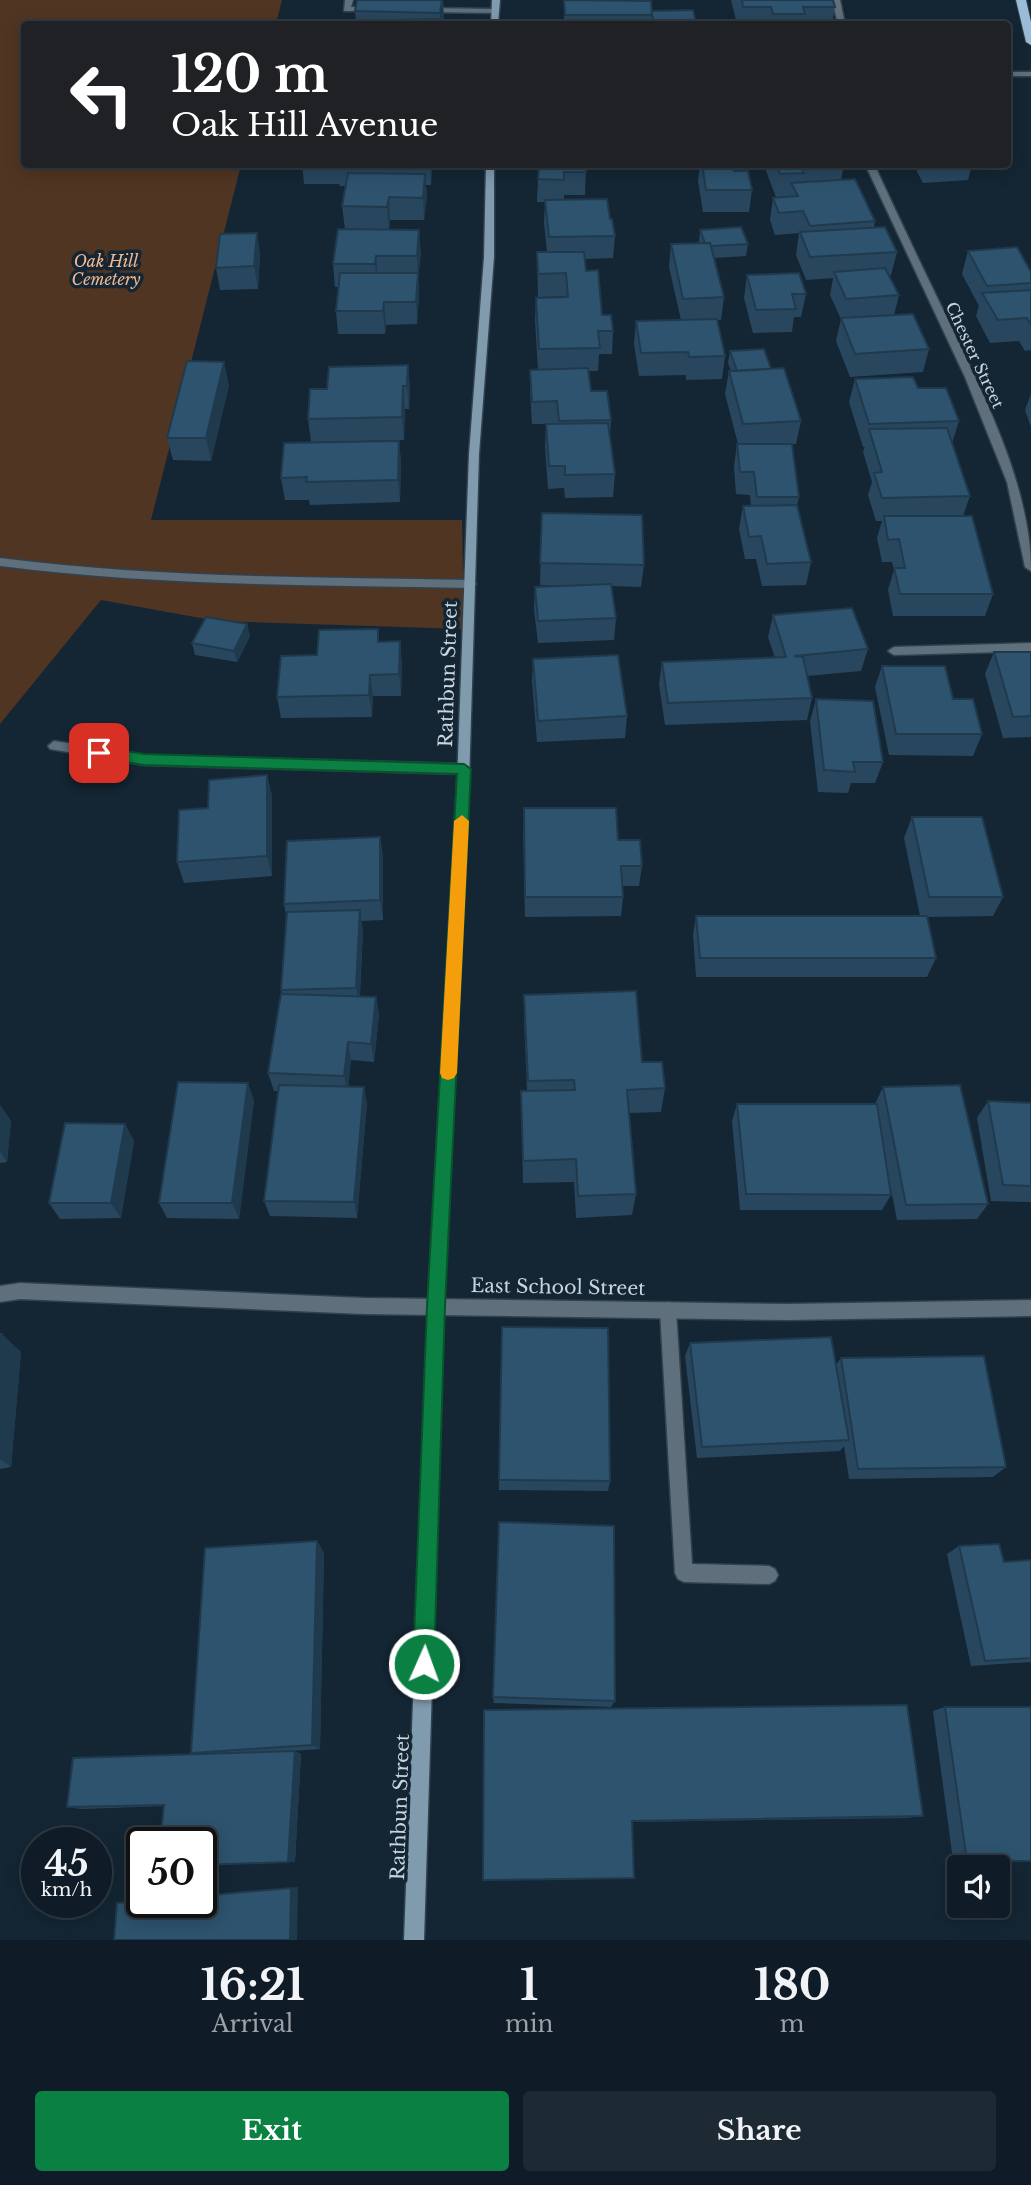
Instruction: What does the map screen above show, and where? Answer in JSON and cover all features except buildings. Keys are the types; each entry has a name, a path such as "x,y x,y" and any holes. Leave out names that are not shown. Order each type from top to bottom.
{"main road":[{"path":"495,21 496,0"},
{"path":"1021,0 1031,42"},
{"name":"Rathbun Street","path":"414,1940 436,1306 464,769 474,454 489,257 490,168"}],"street":[{"path":"349,0 347,9 387,9"},
{"path":"836,0 841,21"},
{"path":"414,10 495,10"},
{"path":"1011,74 1031,74"},
{"name":"Chester Street","path":"871,168 975,389 1012,482 1031,567"},
{"path":"0,562 49,569 144,576 470,584"},
{"path":"894,651 1031,647"},
{"path":"54,746 144,760 464,769"},
{"name":"East School Street","path":"0,1294 20,1292 364,1306 788,1312 1031,1308"},
{"path":"667,1310 684,1573 769,1575"}],"green space":[{"name":"Oak Hill Cemetery","path":"0,0 282,0 277,21 21,21 21,168 240,168 151,520 462,520 464,629 217,621 101,600 0,724"}],"slow traffic":[{"path":"448,1073 462,821"}],"route":[{"path":"99,753 144,760 464,769 436,1306 424,1664"}]}
